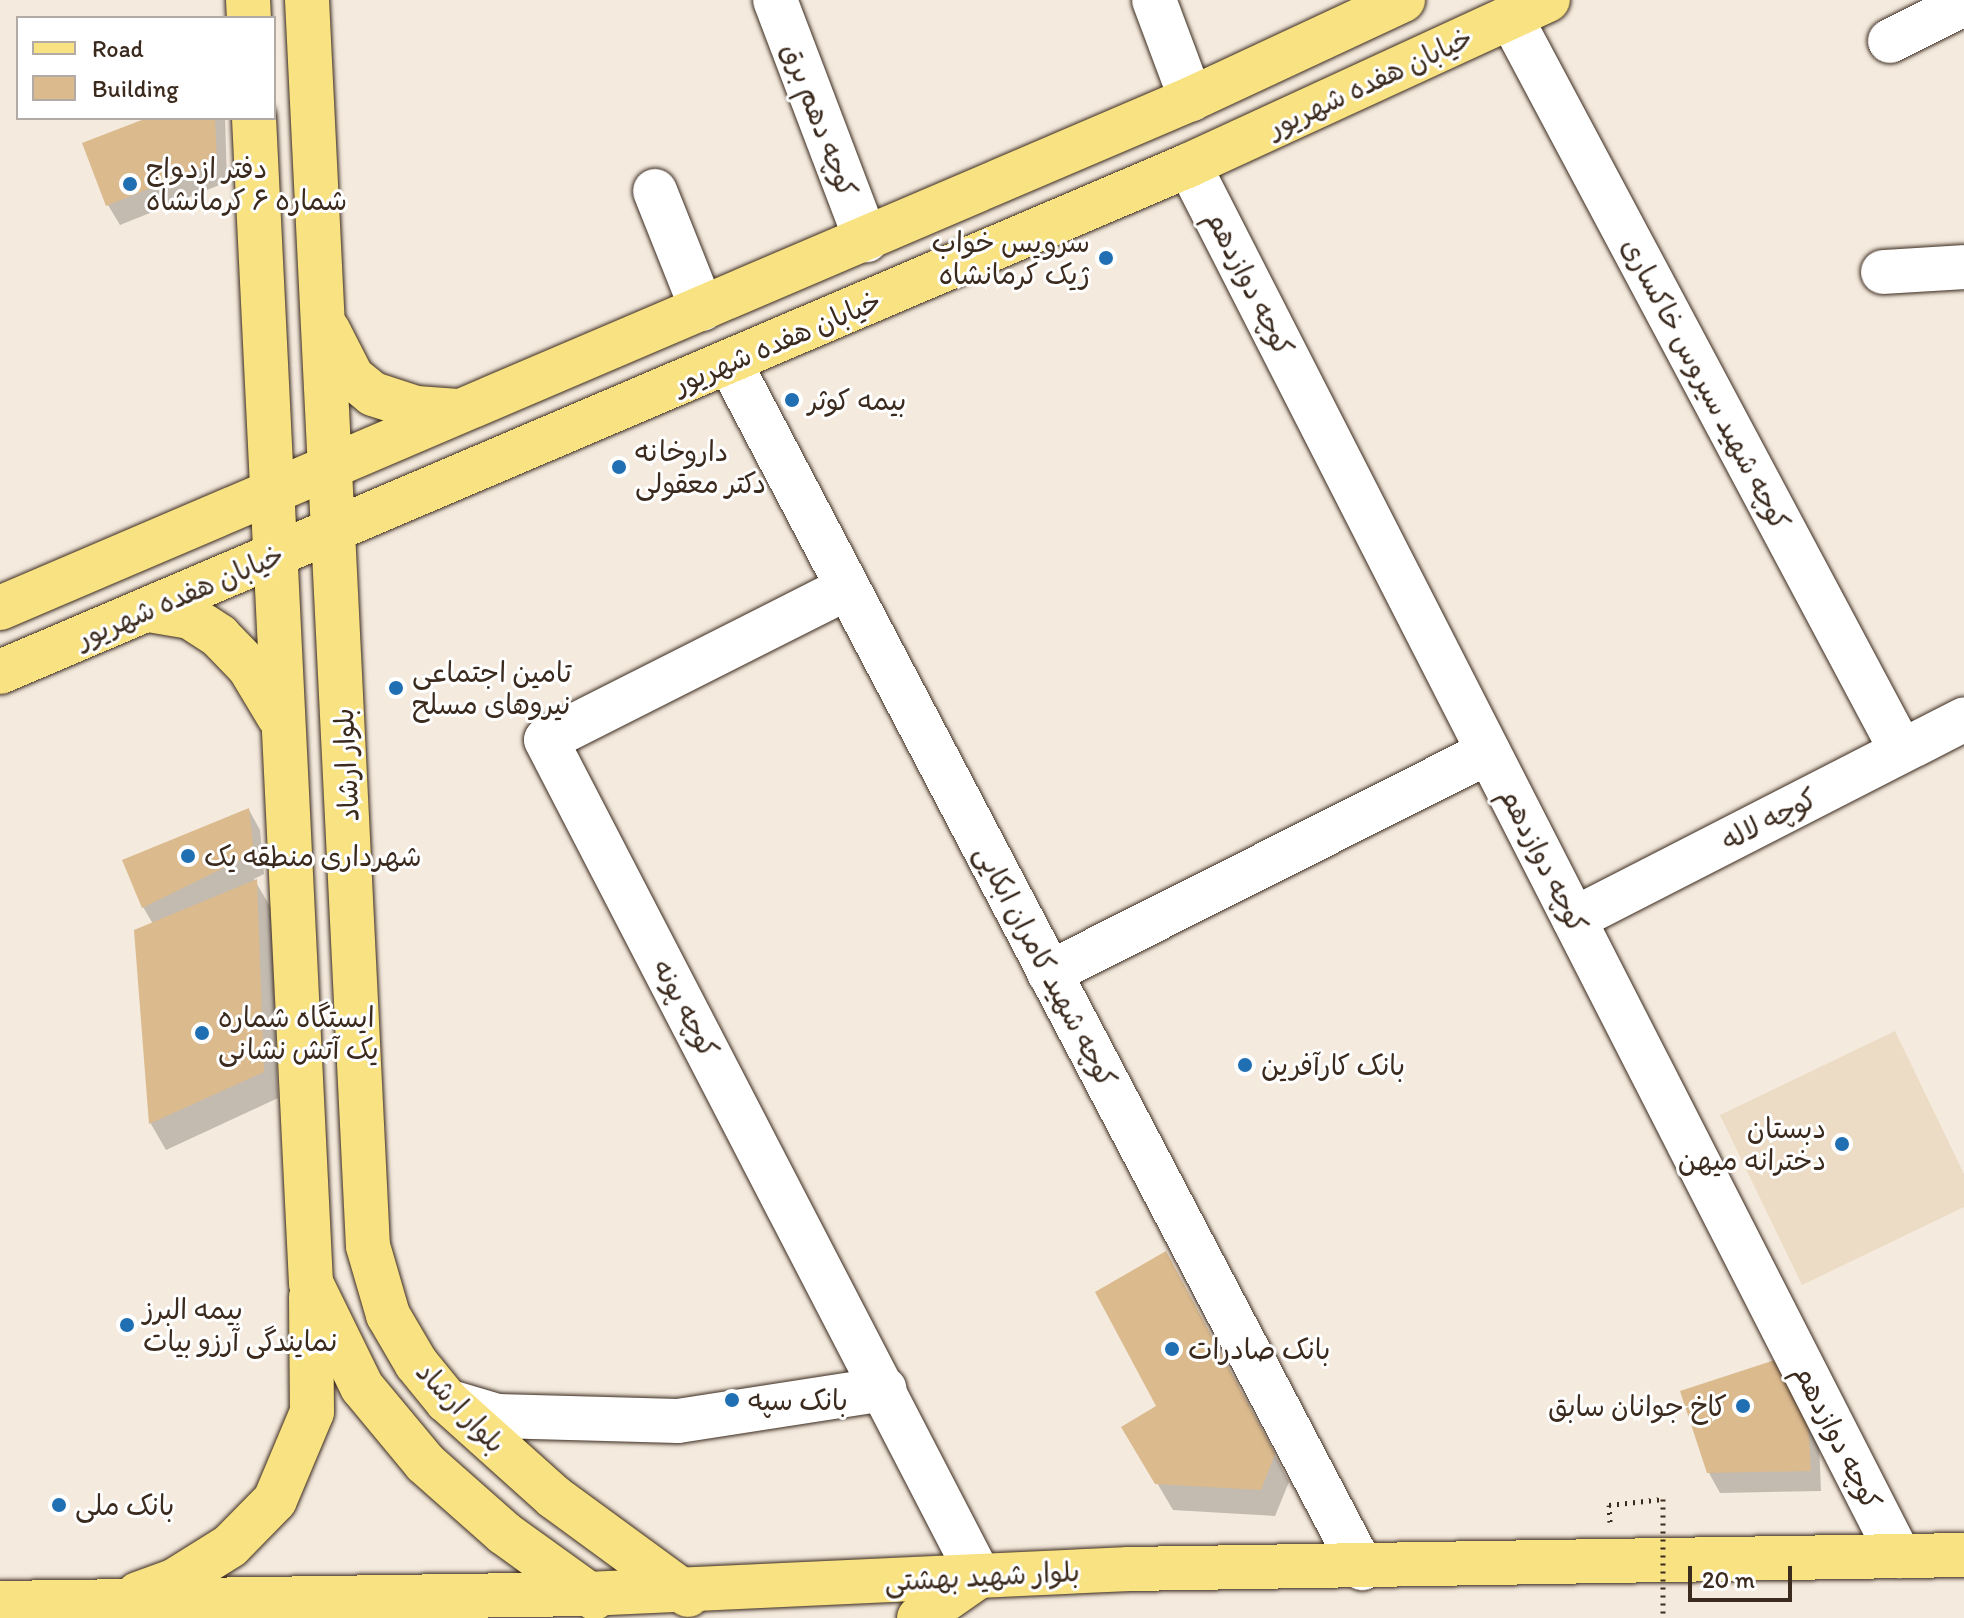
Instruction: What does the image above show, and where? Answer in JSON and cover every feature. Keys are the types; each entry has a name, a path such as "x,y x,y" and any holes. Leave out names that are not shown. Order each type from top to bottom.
{"main road":[{"name":"بلوار ارشاد","path":"307,0 368,1246 388,1315 416,1363 447,1401 554,1497 679,1590 724,1618"},
{"name":"خیابان هفده شهریور","path":"0,608 273,495 331,466 866,240 1191,99 1403,0"},
{"name":"خیابان هفده شهریور","path":"0,672 1189,165 1529,9"},
{"path":"118,1601 174,1581 230,1546 275,1500 312,1412 311,1283 281,721 254,120"},
{"path":"324,322 352,377 373,394 416,408 460,411"},
{"path":"149,610 190,617 219,636 249,667 281,721"},
{"path":"295,971 356,969"},
{"path":"311,1283 362,1387 405,1440 504,1533 587,1594 627,1618"},
{"name":"بلوار شهید بهشتی","path":"0,1603 118,1601 337,1608 979,1576 1964,1555"},
{"path":"919,1618 979,1576"}],"street":[{"name":"کوچه دهم برق","path":"775,0 866,240"},
{"path":"1154,0 1191,99"},
{"path":"1890,41 1964,4"},
{"name":"کوچه شهید سیروس خاکساری","path":"1529,9 1901,750"},
{"name":"کوچه دوازدهم","path":"1189,165 1899,1556"},
{"path":"655,191 702,309"},
{"path":"1883,272 1964,267"},
{"name":"کوچه شهید کامران ابکایی","path":"730,363 1362,1568"},
{"name":"کوچه پونه","path":"847,588 546,740 885,1389 979,1576"},
{"name":"کوچه لاله","path":"1574,919 1964,719"},
{"path":"1049,973 1489,752"},
{"path":"447,1401 497,1416 678,1421 885,1389"}],"path":[{"path":"1609,1505 1663,1499 1663,1618"}],"shaded area":[{"name":"دبستان دخترانه میهن","path":"1895,1031 1964,1174 1964,1207 1802,1285 1720,1115"}],"building":[{"name":"دفتر ازدواج شماره ۶ کرمانشاه","path":"142,120 215,120 217,161 106,206 82,143"},
{"name":"شهرداری منطقه یک","path":"249,808 254,853 142,908 122,860"},
{"name":"ایستگاه شماره یک آتش نشانی","path":"257,879 264,1072 149,1124 134,930"},
{"name":"بانک صادرات","path":"1166,1251 1275,1454 1261,1490 1155,1484 1121,1427 1156,1406 1095,1292"},
{"name":"کاخ جوانان سابق","path":"1778,1359 1808,1421 1811,1471 1707,1473 1680,1391"}],"place":[{"name":"دفتر ازدواج شماره ۶ کرمانشاه","path":"130,184"},
{"name":"سرویس خواب ژیک کرمانشاه","path":"1106,258"},
{"name":"بیمه کوثر","path":"792,400"},
{"name":"داروخانه دکتر معقولی","path":"619,467"},
{"name":"تامین اجتماعی نیروهای مسلح","path":"396,688"},
{"name":"شهرداری منطقه یک","path":"188,856"},
{"name":"ایستگاه شماره یک آتش نشانی","path":"202,1033"},
{"name":"بانک کارآفرین","path":"1245,1065"},
{"name":"دبستان دخترانه میهن","path":"1842,1144"},
{"name":"بیمه البرز نمایندگی آرزو بیات","path":"127,1325"},
{"name":"بانک صادرات","path":"1172,1349"},
{"name":"بانک سپه","path":"732,1400"},
{"name":"کاخ جوانان سابق","path":"1743,1406"},
{"name":"بانک ملی","path":"59,1505"}]}
